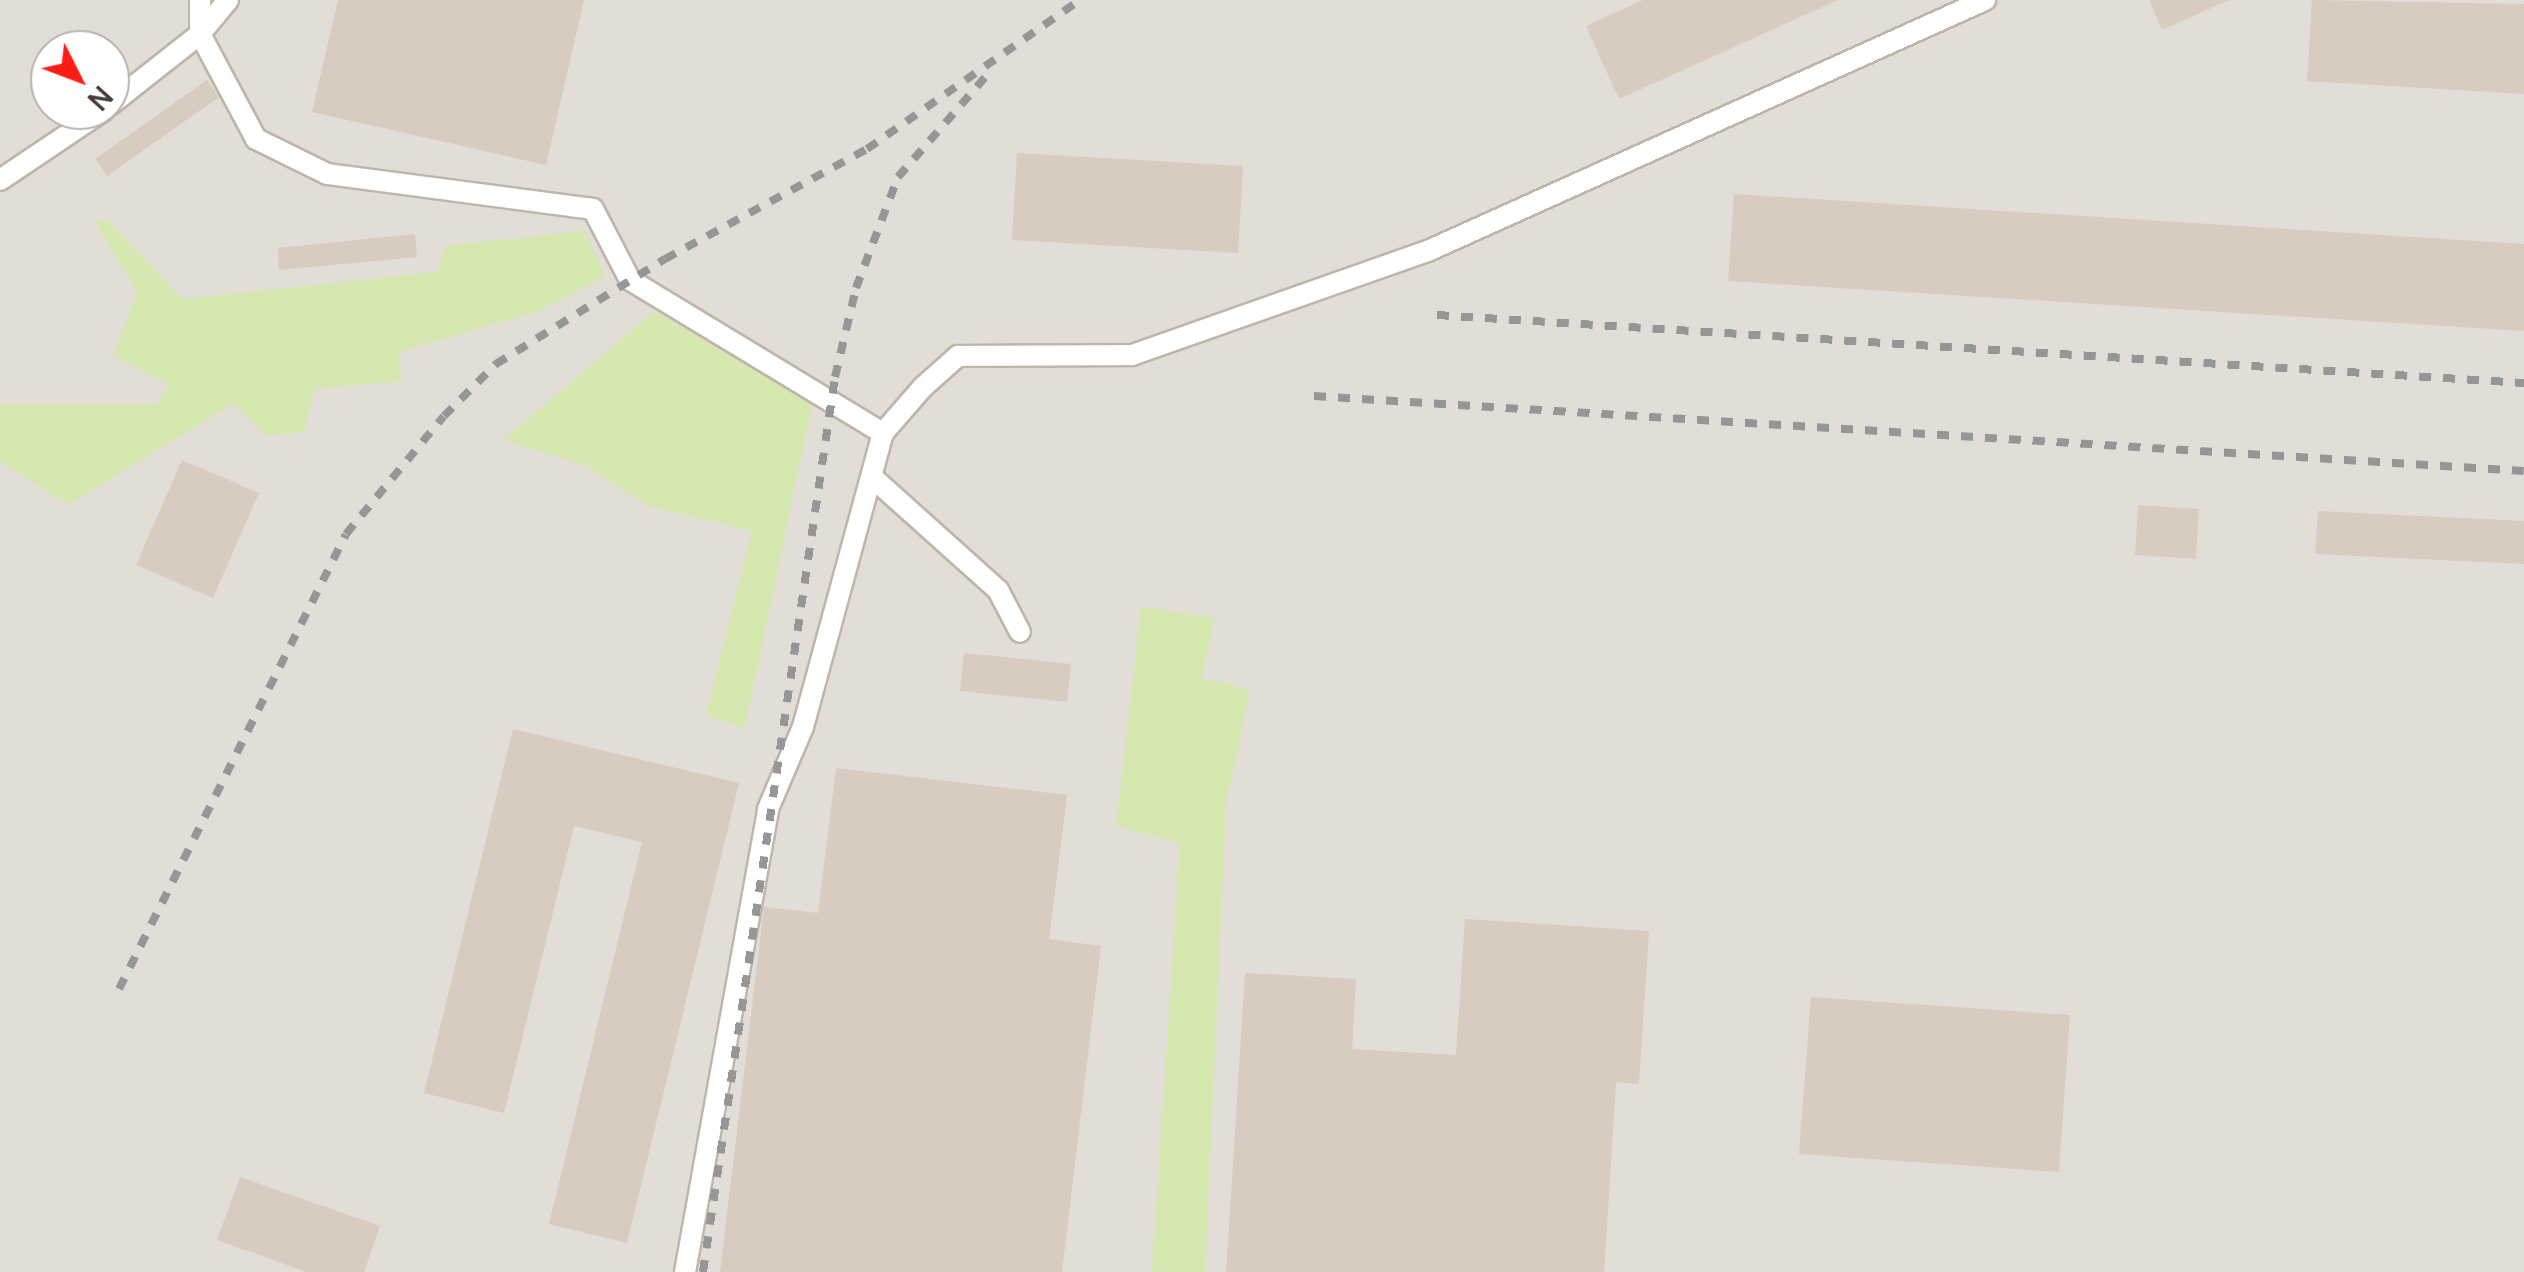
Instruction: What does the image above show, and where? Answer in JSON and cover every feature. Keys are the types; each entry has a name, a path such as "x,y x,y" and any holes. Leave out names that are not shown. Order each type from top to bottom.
{"lane":[{"path":"200,0 200,34 256,139 327,174 592,209 630,280 883,433"},
{"path":"130,89 200,34 228,0"},
{"path":"685,1272 768,809 803,727 883,433 958,356 1151,349 1430,250 1985,0"},
{"path":"0,180 74,130"},
{"path":"872,476 998,590 1020,632"}],"shaded area":[{"path":"0,0 2524,0 2524,1272 0,1272"}],"green space":[{"path":"94,220 109,221 182,299 437,272 446,246 585,231 605,277 536,312 399,352 401,381 314,389 305,432 267,436 234,403 68,505 0,461 0,404 158,404 168,384 113,356 137,292"},
{"path":"655,311 812,404 745,728 706,716 752,531 649,506 584,465 503,440"},
{"path":"1141,607 1214,618 1202,678 1250,690 1226,805 1205,1272 1152,1272 1180,843 1116,826"}],"building":[{"path":"338,0 584,0 546,165 312,112"},
{"path":"1643,0 1838,0 1619,99 1586,26"},
{"path":"2149,0 2229,0 2162,30"},
{"path":"2312,0 2524,4 2524,94 2307,81"},
{"path":"207,80 219,97 107,176 95,159"},
{"path":"1017,153 1243,166 1238,253 1012,240"},
{"path":"1734,194 2524,244 2524,331 1728,281"},
{"path":"415,234 417,257 279,270 278,248"},
{"path":"182,460 259,493 213,598 136,565"},
{"path":"2138,505 2199,509 2196,559 2135,555"},
{"path":"2318,511 2524,521 2524,564 2315,554"},
{"path":"964,653 1071,664 1067,702 960,691"},
{"path":"513,729 739,783 627,1243 549,1224 642,842 574,826 504,1113 424,1093"},
{"path":"836,768 1067,795 1049,939 1101,946 1062,1272 720,1272 764,907 818,913"},
{"path":"1465,919 1649,931 1639,1084 1616,1082 1604,1272 1226,1272 1245,973 1356,979 1352,1049 1456,1055"},
{"path":"1811,997 2070,1015 2059,1172 1799,1154"},
{"path":"240,1177 380,1226 364,1272 307,1272 217,1240"}],"railway":[{"path":"119,989 346,534 444,416 496,364 665,259 867,149 1080,0"},
{"path":"703,1272 835,377 856,288 898,177 987,75"},
{"path":"1437,315 2524,383"},
{"path":"1314,396 2524,471"}]}
